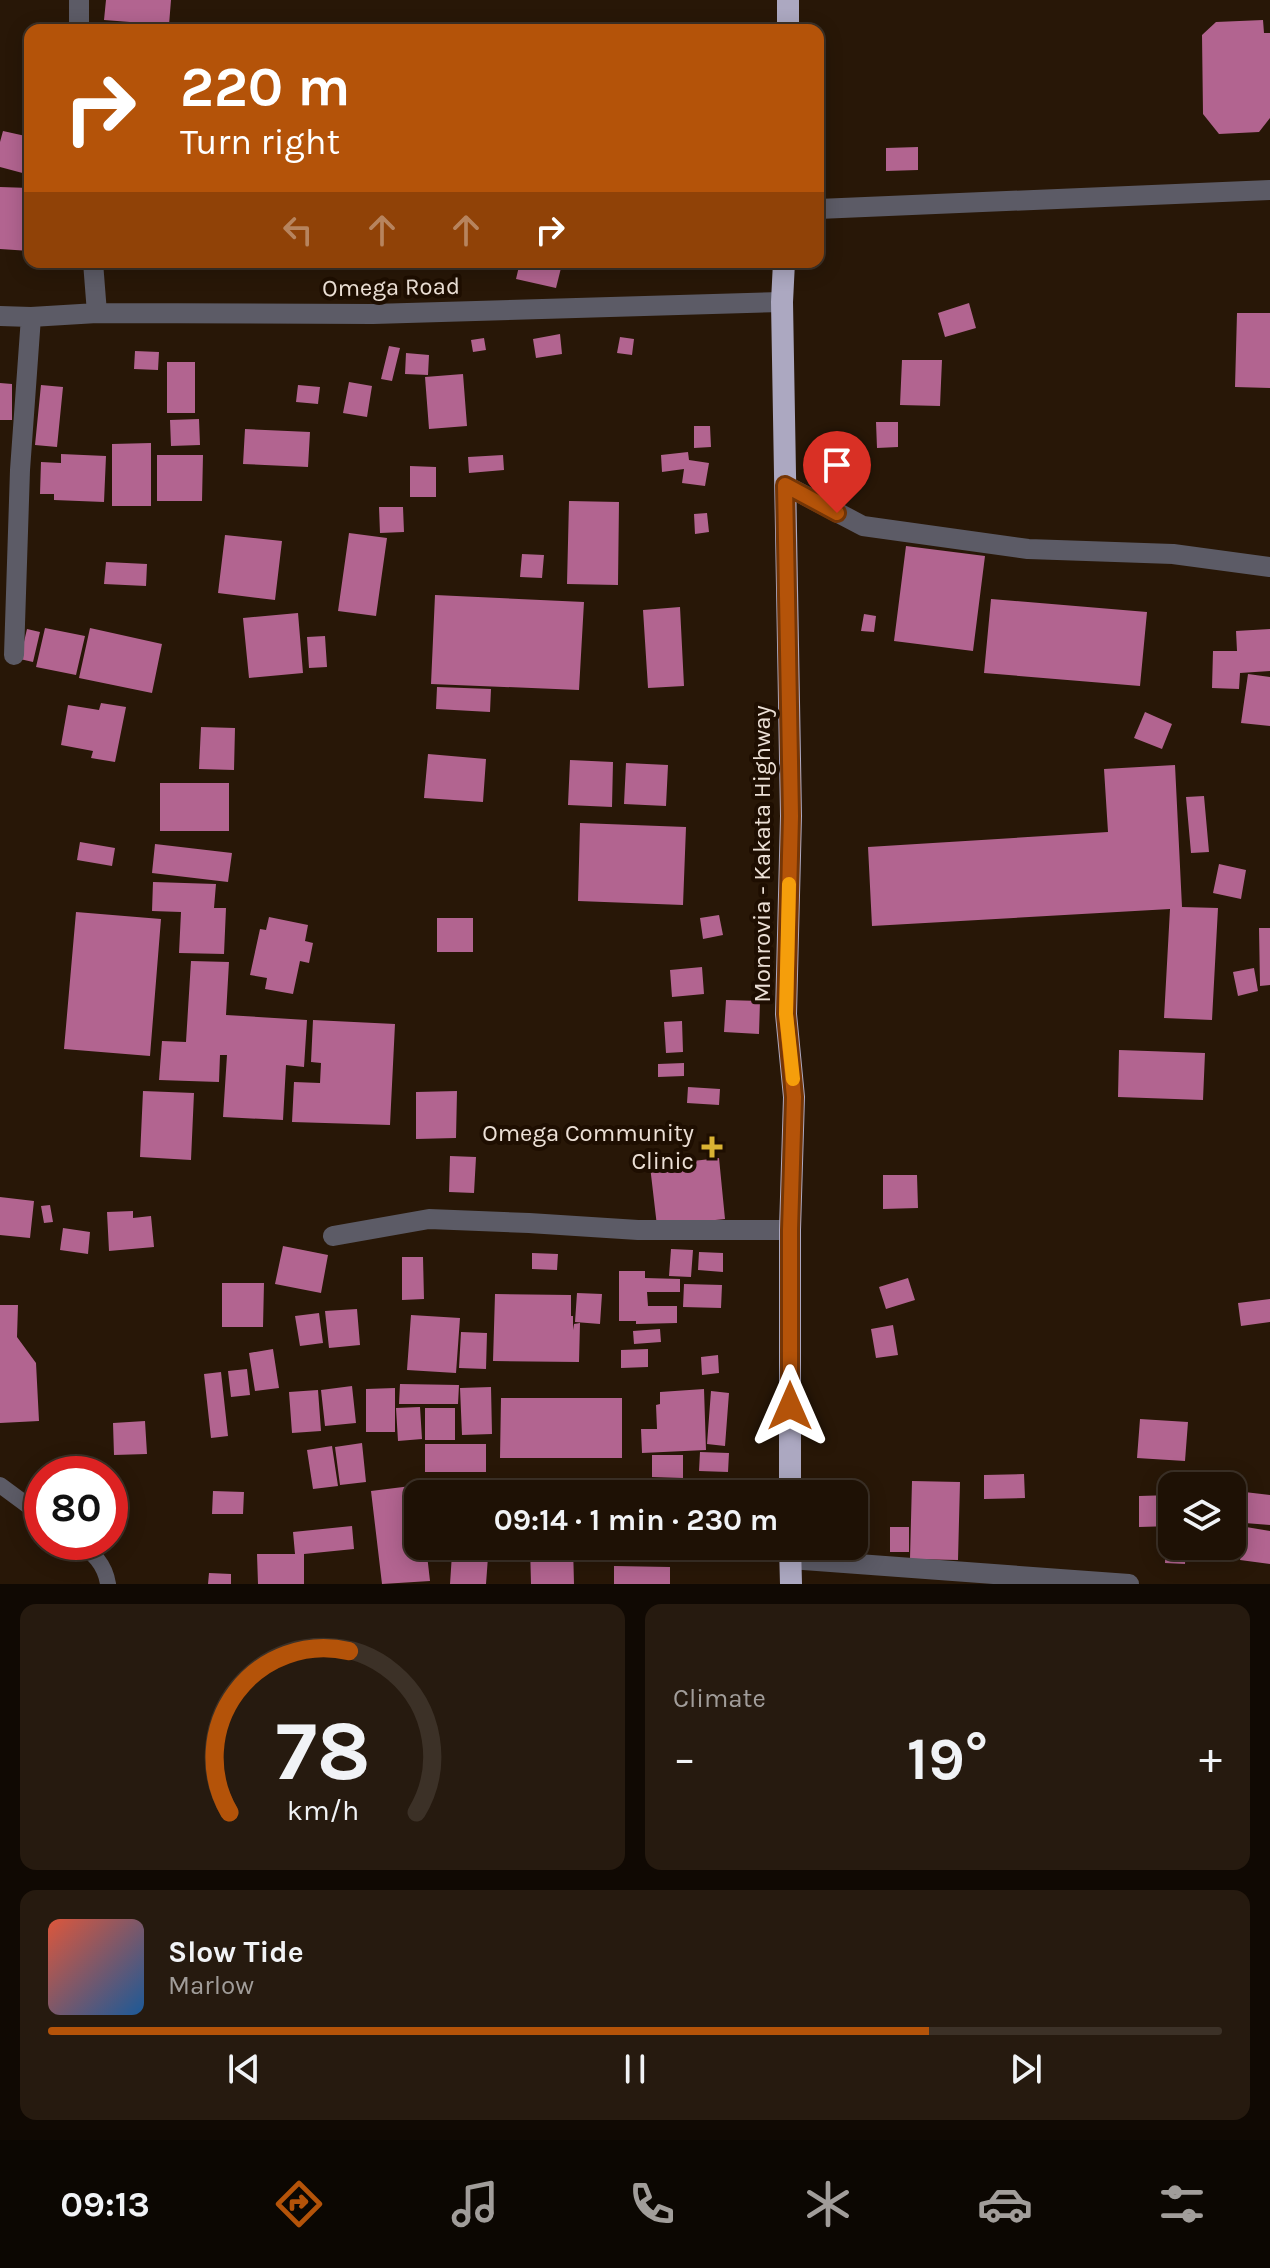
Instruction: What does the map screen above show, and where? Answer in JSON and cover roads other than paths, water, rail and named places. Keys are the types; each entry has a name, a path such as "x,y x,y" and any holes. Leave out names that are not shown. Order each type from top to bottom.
{"highway":[{"path":"788,0 788,24"},
{"name":"Monrovia - Kakata Highway","path":"784,268 791,816 786,1014 794,1097 790,1230 790,1480"},
{"path":"790,1560 791,1584"}],"street":[{"path":"79,0 79,24"},
{"path":"824,209 1270,190"},
{"path":"93,268 97,313"},
{"name":"Omega Road","path":"0,316 97,313 361,314 782,302"},
{"path":"14,655 20,470 31,317"},
{"path":"785,485 863,526 1028,549 1173,554 1270,567"},
{"path":"333,1236 429,1219 638,1230 790,1230"},
{"path":"867,1560 1129,1584"}],"lane":[{"path":"0,1485 24,1503"},
{"path":"98,1560 108,1584"}],"place":[{"name":"Omega Community Clinic","path":"712,1147"}]}
